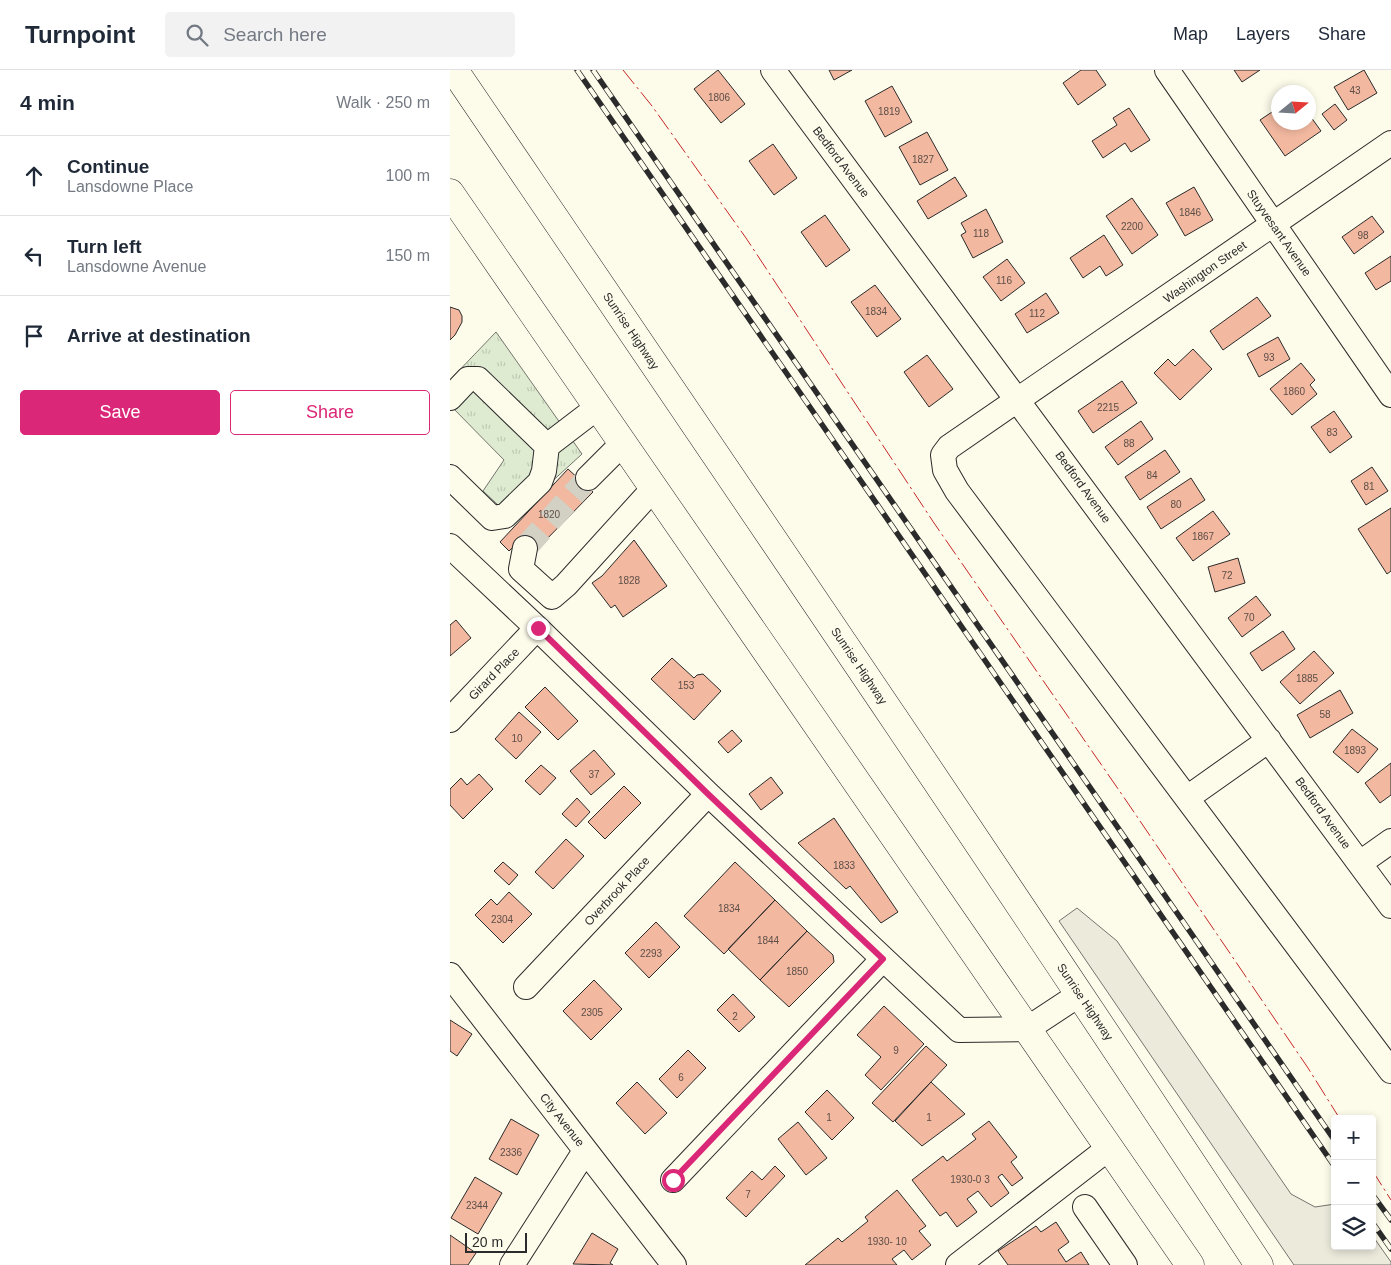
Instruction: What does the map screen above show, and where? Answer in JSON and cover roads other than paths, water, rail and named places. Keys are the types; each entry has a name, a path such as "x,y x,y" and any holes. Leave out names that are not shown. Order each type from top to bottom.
{"highway":[{"name":"Sunrise Highway","path":"454,70 1080,994 1259,1265"},
{"path":"450,193 1190,1265"}],"street":[{"name":"Bedford Avenue","path":"773,70 1391,906"},
{"name":"Stuyvesant Avenue","path":"1167,70 1391,395"},
{"name":"Washington Street","path":"1391,143 949,447 943,455 945,470 957,491 1391,1071"},
{"path":"450,398 468,379 478,379 547,446"},
{"path":"450,477 492,518 505,516 540,482 544,471 547,446 598,407"},
{"path":"588,478 623,443"},
{"path":"525,548 521,569 552,597 566,586 654,488"},
{"path":"450,546 538,628 708,794 959,1030 1027,1029 1080,994"},
{"name":"Girard Place","path":"450,720 538,628"},
{"path":"1187,798 1269,740"},
{"name":"Overbrook Place","path":"526,987 708,794"},
{"path":"1360,863 1391,841"},
{"path":"673,1180 883,959"},
{"name":"City Avenue","path":"450,975 674,1265"},
{"path":"958,1265 1109,1148"},
{"path":"512,1265 585,1150"},
{"path":"1085,1207 1125,1265"}],"tunnel":[{"path":"525,548 588,478"}],"railway":[{"path":"577,70 1331,1161"},
{"path":"593,70 1331,1135"},
{"path":"1376,1199 1391,1220"},
{"path":"1376,1228 1391,1249"}]}
